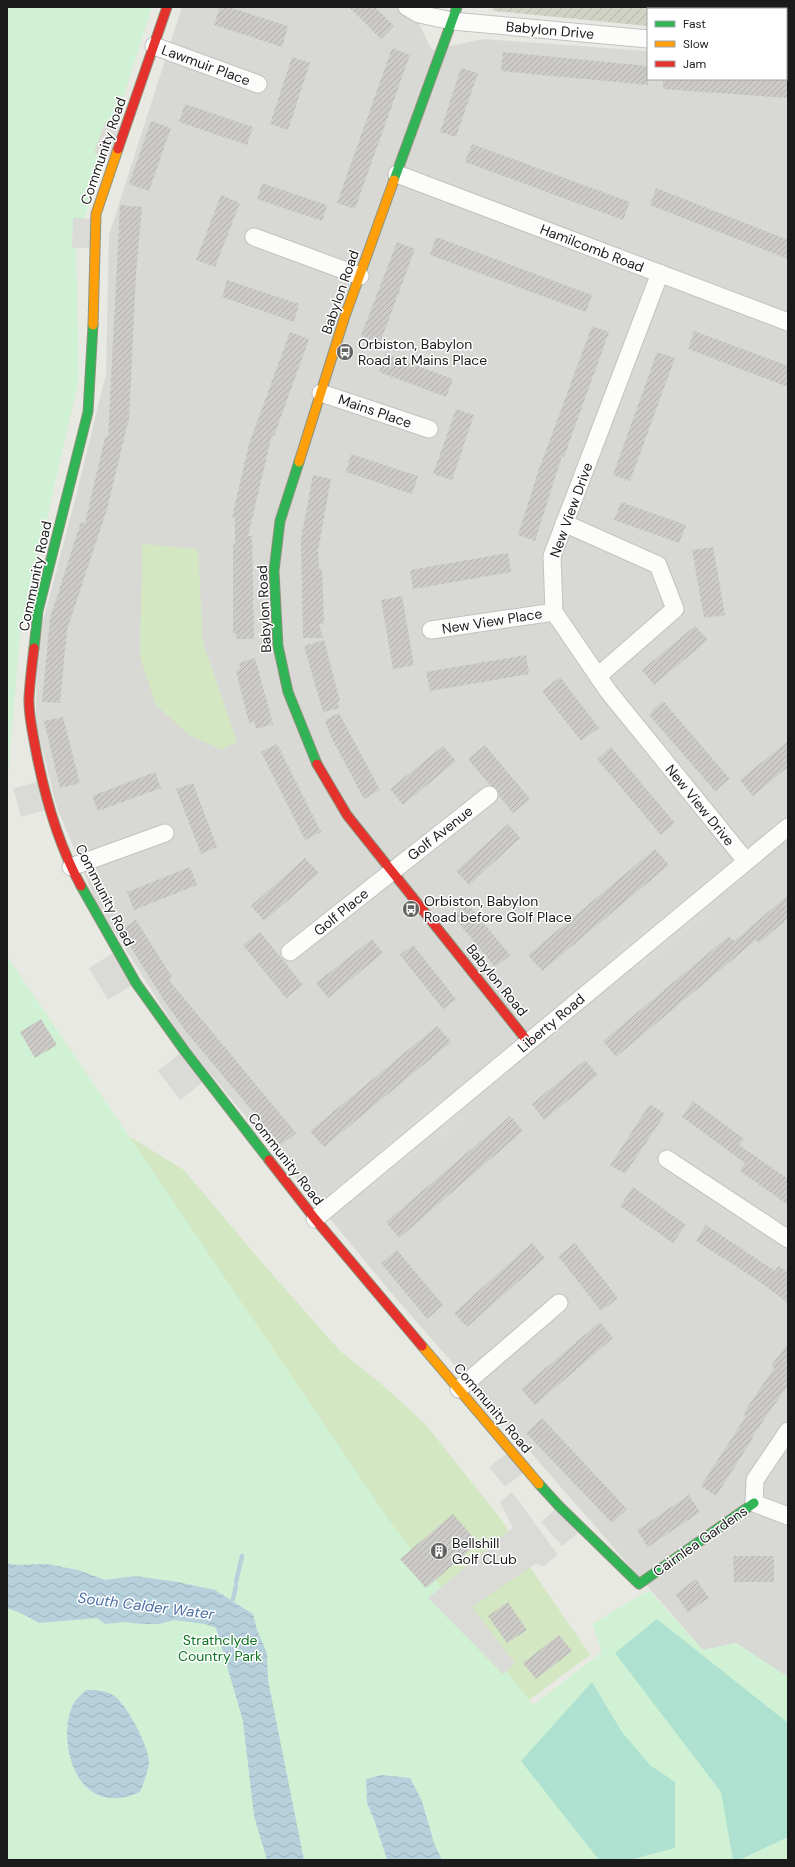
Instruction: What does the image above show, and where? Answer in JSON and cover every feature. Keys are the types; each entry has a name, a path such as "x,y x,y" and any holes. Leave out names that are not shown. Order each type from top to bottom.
{"street":[{"name":"Community Road","path":"167,7 96,214 94,304 88,412 38,611 28,698 33,734 49,810 71,867 113,944 136,983 184,1050 315,1219 510,1451 559,1506 639,1584"},
{"name":"Babylon Drive","path":"407,7 419,14 455,14 647,39"},
{"name":"Babylon Road","path":"455,14 360,276 280,521 274,571 278,646 288,692 314,760 347,816 528,1042"},
{"name":"Lawmuir Place","path":"154,46 258,84"},
{"name":"Hamilcomb Road","path":"396,174 788,322"},
{"path":"254,237 360,276"},
{"name":"New View Drive","path":"660,273 552,556 554,612 598,676 746,861"},
{"name":"Mains Place","path":"321,393 428,429"},
{"path":"564,523 658,565 675,609 598,676"},
{"name":"New View Place","path":"431,630 554,612"},
{"name":"Golf Avenue","path":"392,871 489,795"},
{"name":"Liberty Road","path":"315,1219 788,827"},
{"path":"71,867 165,834"},
{"name":"Golf Place","path":"290,952 392,871"},
{"path":"667,1159 788,1239"},
{"path":"459,1389 559,1303"},
{"name":"Cairnlea Gardens","path":"639,1584 754,1503 755,1480 788,1431"},
{"path":"754,1503 788,1516"}],"shaded area":[{"path":"182,7 395,7 418,22 432,50 483,39 647,51 647,80 787,80 788,62 788,1677 736,1643 703,1650 388,1289 185,1043 97,904 56,805 36,723 37,644 106,374 109,235"},
{"path":"492,7 788,7 787,14 787,8 647,8 647,26 494,11"},
{"path":"105,122 125,129 114,160 94,153"},
{"path":"73,218 96,219 95,248 72,248"},
{"path":"42,781 49,809 21,817 13,788"},
{"path":"704,896 706,917 640,970 619,967 605,978 609,957 649,926 666,928"},
{"path":"117,951 136,983 108,1000 89,968"},
{"path":"184,1050 207,1079 180,1100 158,1071"},
{"path":"441,1097 460,1099 453,1106 466,1123 436,1145 423,1128 382,1163 383,1145"},
{"path":"420,1137 423,1149 375,1188 355,1185"},
{"path":"510,1451 527,1470 505,1487 489,1467"},
{"path":"512,1492 558,1555 544,1566 535,1564 472,1607 515,1663 503,1674 428,1598 513,1528 500,1502"},
{"path":"559,1506 583,1529 562,1546 541,1522"}],"green space":[{"path":"7,7 152,7 76,246 79,379 20,636 7,787"},
{"path":"142,544 198,549 203,643 237,742 222,750 189,735 156,705 140,657"},
{"name":"Strathclyde Country Park","path":"7,956 389,1520 533,1705 602,1652 592,1624 649,1590 703,1650 736,1643 788,1677 788,1860 7,1860"},
{"path":"7,1075 57,1111 132,1138 184,1170 264,1265 340,1351 385,1387 425,1424 504,1523 517,1548 590,1655 529,1700 495,1670"},
{"path":"657,1619 788,1723 788,1837 739,1860 733,1860 721,1792 615,1653"},
{"path":"592,1682 622,1732 650,1765 675,1782 675,1848 629,1860 599,1860 521,1761"}],"water":[{"name":"South Calder Water","path":"7,1563 17,1565 47,1564 78,1570 105,1580 135,1576 178,1582 215,1590 253,1614 257,1630 267,1653 268,1680 304,1860 267,1860 254,1816 243,1721 216,1628 205,1624 174,1620 159,1624 124,1622 105,1624 97,1618 39,1623 21,1613 7,1608"},
{"path":"86,1690 103,1691 113,1695 130,1715 136,1726 145,1746 149,1762 147,1773 140,1792 122,1798 103,1797 91,1791 76,1773 71,1762 68,1749 68,1723 70,1711 75,1701"},
{"path":"382,1775 410,1778 422,1801 434,1843 442,1860 387,1860 375,1822 367,1803 366,1779"}],"building":[{"path":"220,7 228,7 288,26 282,47 214,25"},
{"path":"349,7 375,7 394,26 381,39"},
{"path":"392,48 410,55 355,209 337,203"},
{"path":"503,52 647,66 648,85 501,71"},
{"path":"292,57 310,63 288,130 270,124"},
{"path":"461,68 478,73 456,137 440,132"},
{"path":"788,79 788,98 663,89 663,80"},
{"path":"185,104 253,127 247,145 179,122"},
{"path":"151,121 171,128 149,191 129,184"},
{"path":"472,144 630,202 623,220 465,162"},
{"path":"262,183 327,205 322,221 257,199"},
{"path":"656,188 788,240 788,259 650,205"},
{"path":"221,195 240,203 215,267 196,260"},
{"path":"120,205 142,207 136,274 129,422 107,509 67,630 60,703 42,702 50,618 81,522 85,523 105,437 108,437"},
{"path":"436,237 592,295 586,312 430,255"},
{"path":"397,242 415,249 380,343 361,336"},
{"path":"227,280 299,304 294,322 222,297"},
{"path":"592,326 609,332 564,457 562,456 535,541 518,535 539,469"},
{"path":"694,331 788,366 788,387 688,349"},
{"path":"290,332 309,339 274,436 272,435 248,536 252,536 254,639 236,639 236,633 233,633 233,544 235,545 235,518 232,517 249,444"},
{"path":"657,352 675,358 630,481 613,475"},
{"path":"385,354 453,379 446,397 379,372"},
{"path":"456,409 474,415 452,480 433,474"},
{"path":"351,454 418,476 412,494 346,472"},
{"path":"313,475 331,479 318,551 319,569 322,569 324,624 319,624 323,638 303,638 301,539"},
{"path":"621,502 686,525 679,543 614,520"},
{"path":"713,547 725,615 704,618 692,550"},
{"path":"508,553 511,572 413,589 410,570"},
{"path":"402,596 414,665 393,669 381,600"},
{"path":"695,626 708,640 654,685 642,670"},
{"path":"324,640 340,701 338,702 339,708 323,712 304,646"},
{"path":"526,655 529,674 430,691 426,672"},
{"path":"255,658 273,724 256,729 254,721 249,723 236,671 241,668 239,663"},
{"path":"560,677 599,728 581,741 542,691"},
{"path":"663,701 730,779 715,791 649,715 653,711 652,710"},
{"path":"339,713 380,790 364,799 330,735 325,720"},
{"path":"63,717 80,783 60,788 44,721"},
{"path":"788,741 788,767 753,796 740,780"},
{"path":"277,744 321,832 305,840 261,752"},
{"path":"485,745 530,799 513,813 499,796 497,789 490,785 468,759"},
{"path":"443,746 456,761 403,805 390,789"},
{"path":"611,747 675,823 661,835 597,759"},
{"path":"155,772 161,788 98,811 92,796"},
{"path":"193,783 217,847 201,854 176,789"},
{"path":"508,824 520,838 469,885 456,871"},
{"path":"655,849 669,865 542,971 528,955"},
{"path":"305,858 319,873 264,921 251,906"},
{"path":"190,867 197,885 134,910 127,892"},
{"path":"788,895 788,918 759,943 756,940 616,1057 603,1041 729,936 734,941"},
{"path":"467,903 510,955 495,967 453,916"},
{"path":"136,920 172,977 169,980 296,1133 281,1145 187,1033 165,1002 120,930"},
{"path":"260,932 303,985 286,998 243,945"},
{"path":"372,939 383,953 328,998 316,983"},
{"path":"413,945 456,999 443,1009 400,955"},
{"path":"41,1019 57,1045 35,1058 20,1032"},
{"path":"437,1026 451,1042 324,1147 310,1131"},
{"path":"585,1060 598,1075 544,1120 532,1104"},
{"path":"693,1101 744,1139 739,1145 788,1179 788,1205 740,1171 745,1163 682,1117"},
{"path":"650,1104 665,1114 625,1174 610,1165"},
{"path":"510,1116 523,1131 399,1238 386,1222"},
{"path":"633,1187 686,1225 673,1243 620,1206"},
{"path":"706,1225 775,1271 779,1266 788,1273 788,1303 757,1280 696,1241"},
{"path":"532,1243 545,1258 467,1327 454,1313"},
{"path":"575,1243 618,1298 601,1311 558,1256"},
{"path":"397,1250 443,1305 427,1319 381,1263"},
{"path":"600,1322 613,1338 535,1405 521,1389"},
{"path":"788,1343 788,1385 752,1437 753,1438 716,1496 701,1486 746,1416 743,1414 774,1368 771,1366"},
{"path":"542,1418 627,1509 612,1523 526,1433"},
{"path":"689,1495 700,1512 648,1547 637,1530"},
{"name":"Bellshill Golf CLub","path":"453,1514 478,1543 426,1588 400,1559"},
{"path":"733,1556 774,1556 774,1582 734,1582"},
{"path":"696,1579 709,1598 688,1612 675,1594"},
{"path":"508,1602 527,1630 507,1643 488,1616"},
{"path":"559,1635 572,1651 536,1679 523,1663"}],"waterway":[{"path":"236,1582 242,1556"},
{"path":"233,1599 236,1586"}],"traffic: fast":[{"path":"394,180 457,7"},
{"path":"34,648 38,611 88,412 93,325"},
{"path":"299,462 280,521 274,571 278,646 288,692 317,764"},
{"path":"81,886 136,983 184,1050 269,1160"},
{"path":"539,1484 559,1506 639,1584 754,1503"}],"traffic: slow":[{"path":"93,325 96,214 118,149"},
{"path":"299,462 344,319 394,180"},
{"path":"422,1346 539,1484"}],"traffic: jam":[{"path":"118,149 167,7"},
{"path":"34,648 29,710 36,751 53,820 66,854 81,886"},
{"path":"317,764 347,815 528,1042"},
{"path":"269,1160 315,1219 422,1346"}],"place":[{"name":"Orbiston, Babylon Road at Mains Place","path":"345,352"},
{"name":"Orbiston, Babylon Road before Golf Place","path":"411,909"},
{"name":"Bellshill Golf CLub","path":"439,1551"}]}
